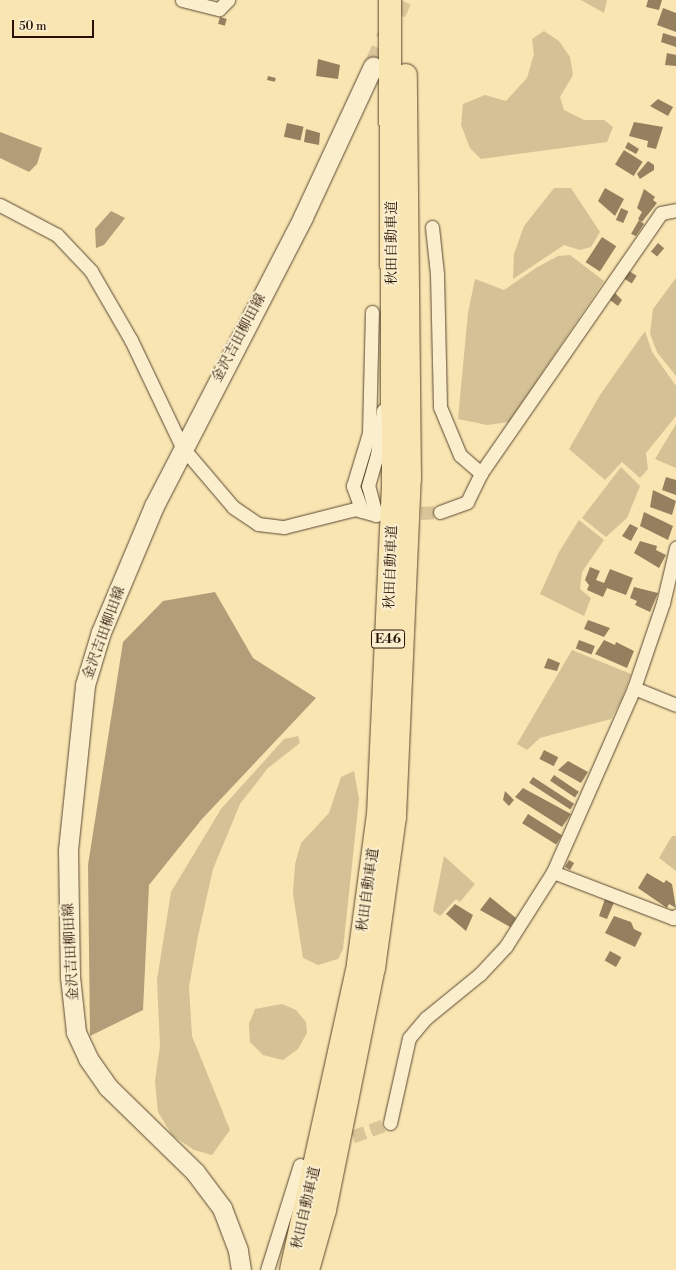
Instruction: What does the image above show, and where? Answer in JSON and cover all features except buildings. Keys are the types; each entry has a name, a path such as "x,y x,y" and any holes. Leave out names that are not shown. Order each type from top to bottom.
{"highway":[{"name":"秋田自動車道","path":"292,1270 358,964 378,815 390,608 392,323 390,0"},
{"name":"秋田自動車道","path":"308,1270 325,1210 374,968 395,817 410,479 406,0"}],"main road":[{"name":"金沢吉田柳田線","path":"241,1270 238,1250 222,1208 196,1172 108,1087 88,1058 76,1032 70,977 68,850 85,686 101,632 182,447 303,217 373,66"}],"street":[{"path":"182,0 219,8 228,0"},
{"path":"0,204 57,235 91,271 131,340 182,447 233,507 258,524 284,527 355,510 376,515 368,486 383,421 382,346 392,323"},
{"path":"440,512 467,502 481,473 661,213 676,210"},
{"path":"432,227 437,274 440,407 460,455 481,473"},
{"path":"362,511 354,486 369,433 372,312"},
{"path":"390,1123 409,1038 426,1018 480,974 503,950 553,872 634,688 663,603 676,548"},
{"path":"634,688 676,705"},
{"path":"553,872 588,883 673,918 676,916"},
{"path":"267,1270 300,1165"}],"shaded area":[{"path":"581,0 607,0 604,13"},
{"path":"544,31 559,41 570,57 573,75 560,97 564,110 584,120 604,120 613,127 607,142 481,159 470,148 461,125 463,104 485,95 506,101 527,78 534,54 532,39"},
{"path":"0,132 42,148 37,164 29,172 0,158"},
{"path":"554,188 571,188 600,232 591,247 580,250 564,245 513,279 514,254 524,226"},
{"path":"111,211 125,218 104,245 96,248 95,229"},
{"path":"570,255 604,281 509,422 487,425 458,419 468,313 475,279 504,290 536,268 558,256"},
{"path":"676,278 676,376 657,352 650,334 653,309"},
{"path":"645,331 652,352 676,386 676,416 646,453 648,469 640,478 622,462 605,480 569,449 600,395"},
{"path":"676,424 676,468 655,459"},
{"path":"621,467 640,486 627,518 606,537 582,518"},
{"path":"579,520 604,540 582,572 580,589 591,598 584,616 540,594 559,552"},
{"path":"215,592 253,658 316,698 202,819 149,885 143,1010 90,1036 88,865 123,642 163,601"},
{"path":"572,650 631,674 622,699 611,719 540,738 527,750 517,744"},
{"path":"298,736 300,743 268,768 240,804 213,869 198,936 189,987 192,1036 230,1130 212,1155 194,1150 172,1135 158,1112 155,1081 160,1046 157,980 171,892 221,809 284,739"},
{"path":"354,771 359,799 343,949 338,959 318,965 303,958 293,894 295,864 301,843 329,813 341,777"},
{"path":"672,836 676,836 676,871 659,858"},
{"path":"444,856 475,884 460,902 456,899 440,916 433,911"},
{"path":"282,1004 296,1010 306,1022 307,1033 298,1049 283,1060 263,1055 250,1042 249,1024 255,1009"}],"tunnel":[{"path":"373,66 402,0"},
{"path":"402,514 440,512"},
{"path":"335,1143 390,1123"}]}
